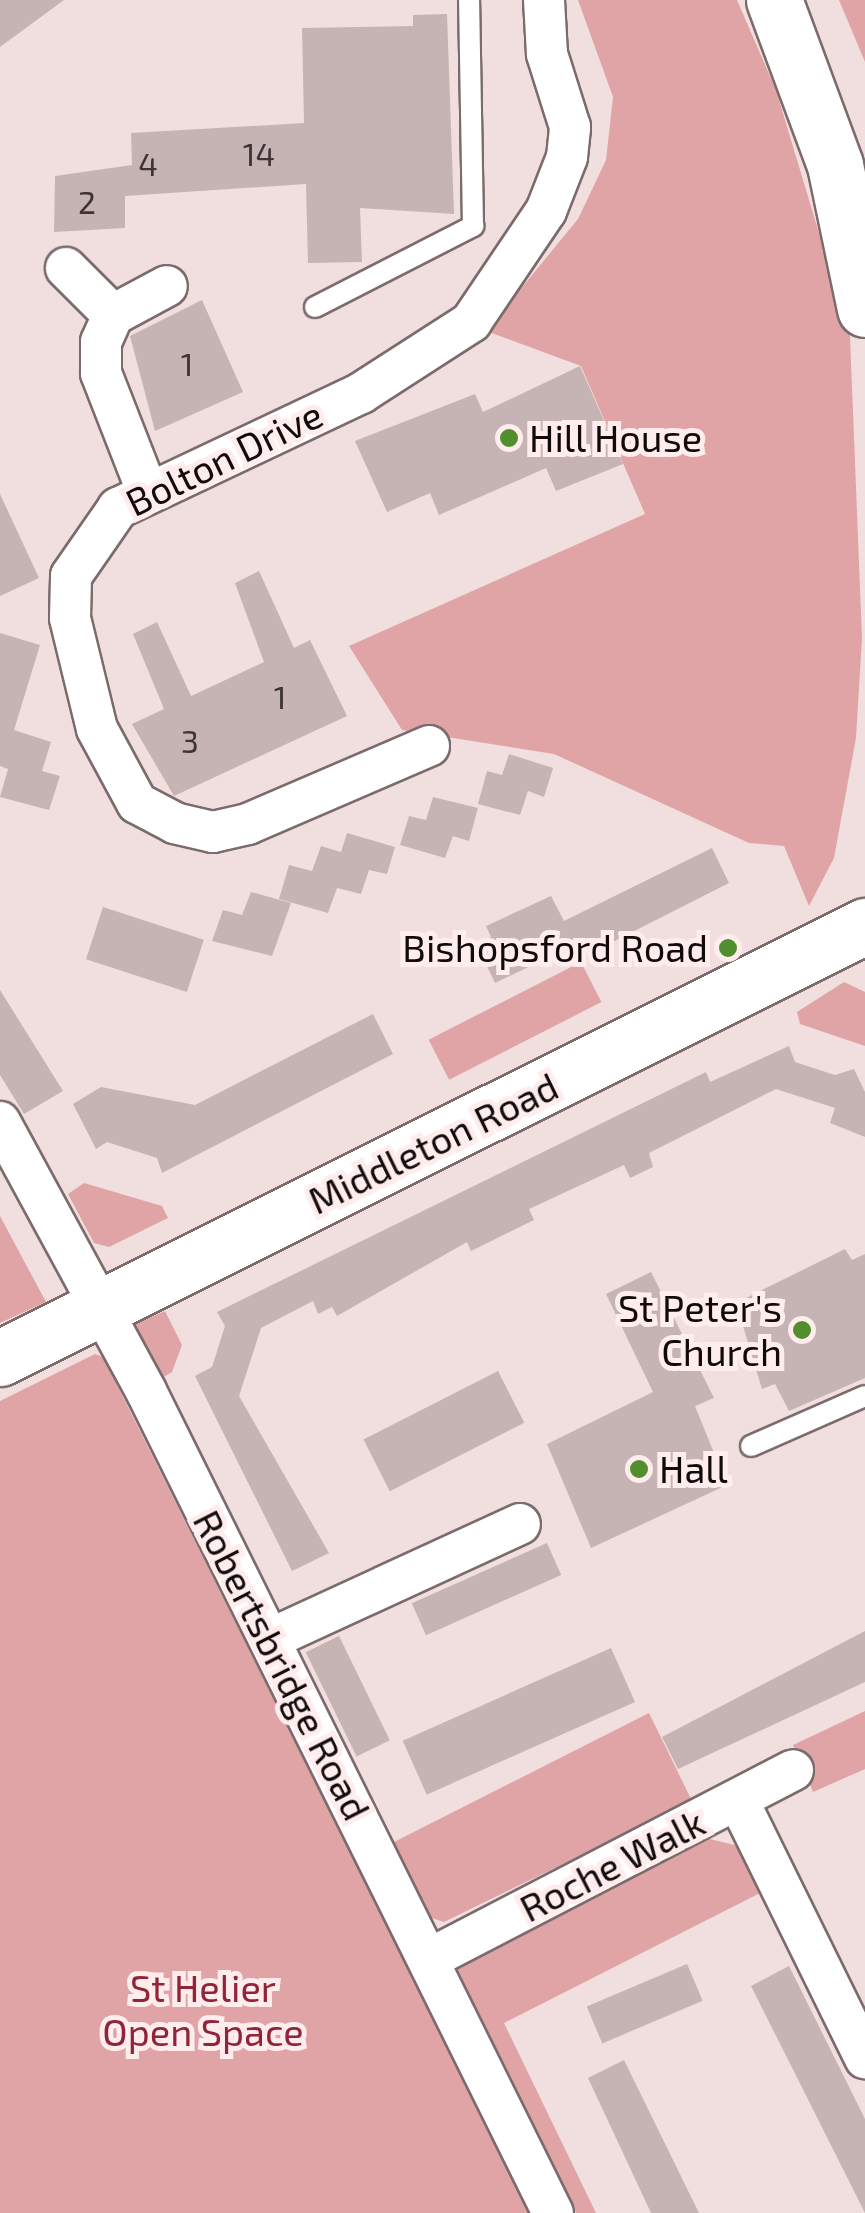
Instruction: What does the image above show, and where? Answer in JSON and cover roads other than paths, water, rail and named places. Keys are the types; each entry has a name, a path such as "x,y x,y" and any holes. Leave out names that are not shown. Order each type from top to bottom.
{"street":[{"name":"Bolton Drive","path":"429,746 213,832 137,804 97,728 70,618 71,576 97,527 147,491 362,393 444,347 480,311 546,210 567,158 570,127 548,54 544,0"},
{"path":"774,0 832,155 862,279"},
{"path":"66,268 114,315"},
{"path":"147,491 101,373 114,315 167,286"},
{"name":"Middleton Road","path":"0,1358 865,926"},
{"name":"Robertsbridge Road","path":"0,1122 102,1306 553,2213"},
{"path":"270,1639 520,1524"},
{"name":"Roche Walk","path":"429,1959 793,1770"},
{"path":"738,1800 865,2058"}],"lane":[{"path":"315,307 473,226 470,0"},
{"path":"751,1446 865,1396"}],"place":[{"name":"Hill House","path":"509,438"},
{"name":"Bishopsford Road","path":"728,948"},
{"name":"St Peter's Church","path":"802,1330"},
{"name":"Hall","path":"639,1469"}],"park label":[{"name":"St Helier Open Space","path":"203,2010"}]}
